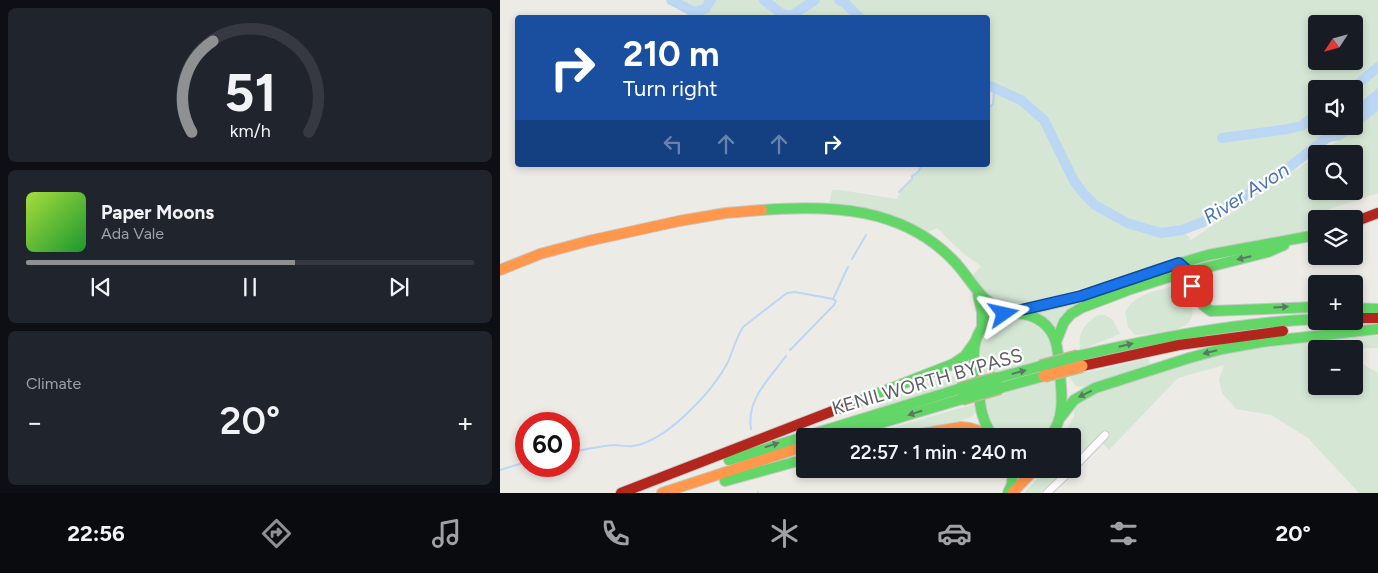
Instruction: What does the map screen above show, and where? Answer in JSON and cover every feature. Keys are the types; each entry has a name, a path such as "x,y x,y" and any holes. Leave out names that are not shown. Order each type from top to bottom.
{"main road":[{"path":"500,270 554,250 680,220 745,210 819,209 873,215 914,229 936,243 950,256 968,278 978,295 982,312 982,328"},
{"path":"1363,219 1378,213"},
{"path":"1056,342 1062,323 1070,314 1077,310 1130,288 1188,271 1268,252 1290,242 1308,237"},
{"path":"621,493 953,364 965,356 982,328 995,317 1081,296 1179,263 1235,249 1290,242"},
{"path":"1179,263 1188,271 1193,291 1198,301 1211,311 1308,307"},
{"path":"978,295 991,306 1034,316 1050,330 1056,342 1061,395 1060,418"},
{"path":"1363,308 1378,309"},
{"path":"1363,318 1378,318"},
{"name":"KENILWORTH BYPASS","path":"632,493 774,445 1080,361 1146,340 1238,325 1308,320"},
{"path":"1056,428 1060,418 1073,401 1084,394 1117,380 1177,361 1257,342 1378,328"},
{"name":"KENILWORTH BYPASS","path":"1080,361 1216,339 1288,330 1378,328"},
{"path":"975,342 980,410 982,419 987,428"},
{"name":"KENILWORTH BYPASS","path":"860,428 960,394"},
{"path":"955,428 970,428"},
{"path":"662,493 796,449"},
{"path":"682,493 796,462"},
{"path":"1008,493 1012,484 1012,478"},
{"path":"1012,493 1028,478"}],"street":[{"path":"1081,459 1104,435"},
{"path":"1047,493 1063,478"}],"green space":[{"path":"671,0 1378,0 1378,88 1363,100 1363,80 1308,80 1308,135 1325,135 1319,144 1308,145 1308,153 1283,172 1203,222 1182,230 1191,240 1308,161 1308,200 1357,200 1327,210 1308,210 1308,230 1207,251 1040,301 1010,304 990,297 972,276 981,266 964,254 937,228 929,232 892,216 829,204 832,190 897,199 900,192 921,167 990,167 990,107 993,104 994,89 990,89 990,15 698,15"},
{"path":"1378,111 1378,193 1363,198 1363,145 1332,145 1346,135 1363,135 1363,122"},
{"path":"1178,285 1187,295 1192,308 1192,317 1188,323 1172,330 1135,335 1128,327 1125,312 1129,306 1135,300 1148,293"},
{"path":"1105,296 1055,332 1032,312"},
{"path":"1098,315 1105,315 1113,320 1120,334 1080,350 1080,338 1085,326"},
{"path":"1016,316 1042,326 1051,341 1058,402 1056,416 1050,428 991,428 986,423 977,355 986,330 995,321"},
{"path":"1345,336 1378,336 1378,348 1363,348 1363,340 1317,340"},
{"path":"1308,341 1308,395 1363,395 1363,364 1378,373 1378,493 1359,493 1308,438 1271,415 1236,409 1222,393 1219,379 1224,365 1178,378 1109,450 1097,438 1081,454 1081,428 1067,428 1074,416 1074,406 1088,396 1133,379 1224,353"},
{"path":"1149,358 1150,366 1088,387 1076,386 1069,377 1083,370 1089,372"},
{"path":"961,374 968,376 971,381 879,409 879,405 899,394 929,382"},
{"path":"975,404 976,411 972,417 959,421 926,428 891,428"},
{"path":"1038,478 1056,478 1040,493 1024,493"}],"water":[{"path":"1378,88 1378,111 1363,123 1363,100"},
{"path":"1325,135 1347,135 1341,140 1319,144"}],"waterway":[{"name":"River Avon","path":"671,0 697,15"},
{"name":"River Avon","path":"694,12 705,9 711,0"},
{"name":"River Avon","path":"764,0 782,14 786,15"},
{"name":"River Avon","path":"792,15 815,0"},
{"name":"River Avon","path":"839,0 845,3 857,15"},
{"path":"1363,80 1378,67"},
{"name":"River Avon","path":"990,86 1021,100 1044,120 1074,181 1095,205 1127,223 1161,233 1182,230 1203,222 1283,172 1330,135"},
{"path":"990,107 993,104 994,89"},
{"path":"1222,138 1288,129 1301,126 1308,121"},
{"path":"899,192 921,167"},
{"path":"852,259 866,235"},
{"path":"790,350 834,305 836,301 833,299 848,267"},
{"path":"580,450 614,445 633,446 660,435 674,425 712,387 728,362 743,327 787,293 795,292 833,299"},
{"path":"751,429 750,418 755,399 786,356"},
{"path":"500,470 515,465"}],"traffic: fast":[{"path":"762,210 814,208 864,213 888,219 911,229 932,242 952,259 983,297 1009,313"},
{"path":"1018,312 1081,297 1160,269 1208,255 1308,236"},
{"path":"1056,342 1064,322 1071,314 1081,308 1169,277 1268,252 1284,245"},
{"path":"1179,263 1185,269 1199,300 1211,311 1308,307"},
{"path":"978,295 982,312 982,328"},
{"path":"1363,308 1378,309"},
{"path":"988,428 980,406 974,351 976,340 981,330 998,316 1009,314 1032,316 1042,322 1053,335 1057,346 1062,399 1060,415 1055,428"},
{"path":"1078,356 1196,332 1308,320"},
{"path":"1060,418 1074,400 1095,388 1189,358 1222,349 1261,342 1378,329"},
{"path":"856,402 953,364 965,356 975,342"},
{"path":"1041,366 1078,356"},
{"path":"997,378 1041,366"},
{"path":"1000,388 1044,376"},
{"path":"959,389 997,378"},
{"path":"962,399 1000,388"},
{"path":"729,460 959,389"},
{"path":"864,428 962,399"},
{"path":"725,481 796,461"},
{"path":"1008,493 1012,478"}],"traffic: slow":[{"path":"500,270 540,254 588,241 679,221 726,213 762,210"},
{"path":"1044,376 1082,366"},
{"path":"955,428 970,428"},
{"path":"662,493 796,449"},
{"path":"1012,493 1026,478"}],"traffic: jam":[{"path":"1363,219 1378,213"},
{"path":"1363,318 1378,318"},
{"path":"1082,366 1179,345 1283,331"},
{"path":"621,493 856,402"}],"route":[{"path":"1004,314 1081,296 1179,263 1188,271 1192,286"}]}
